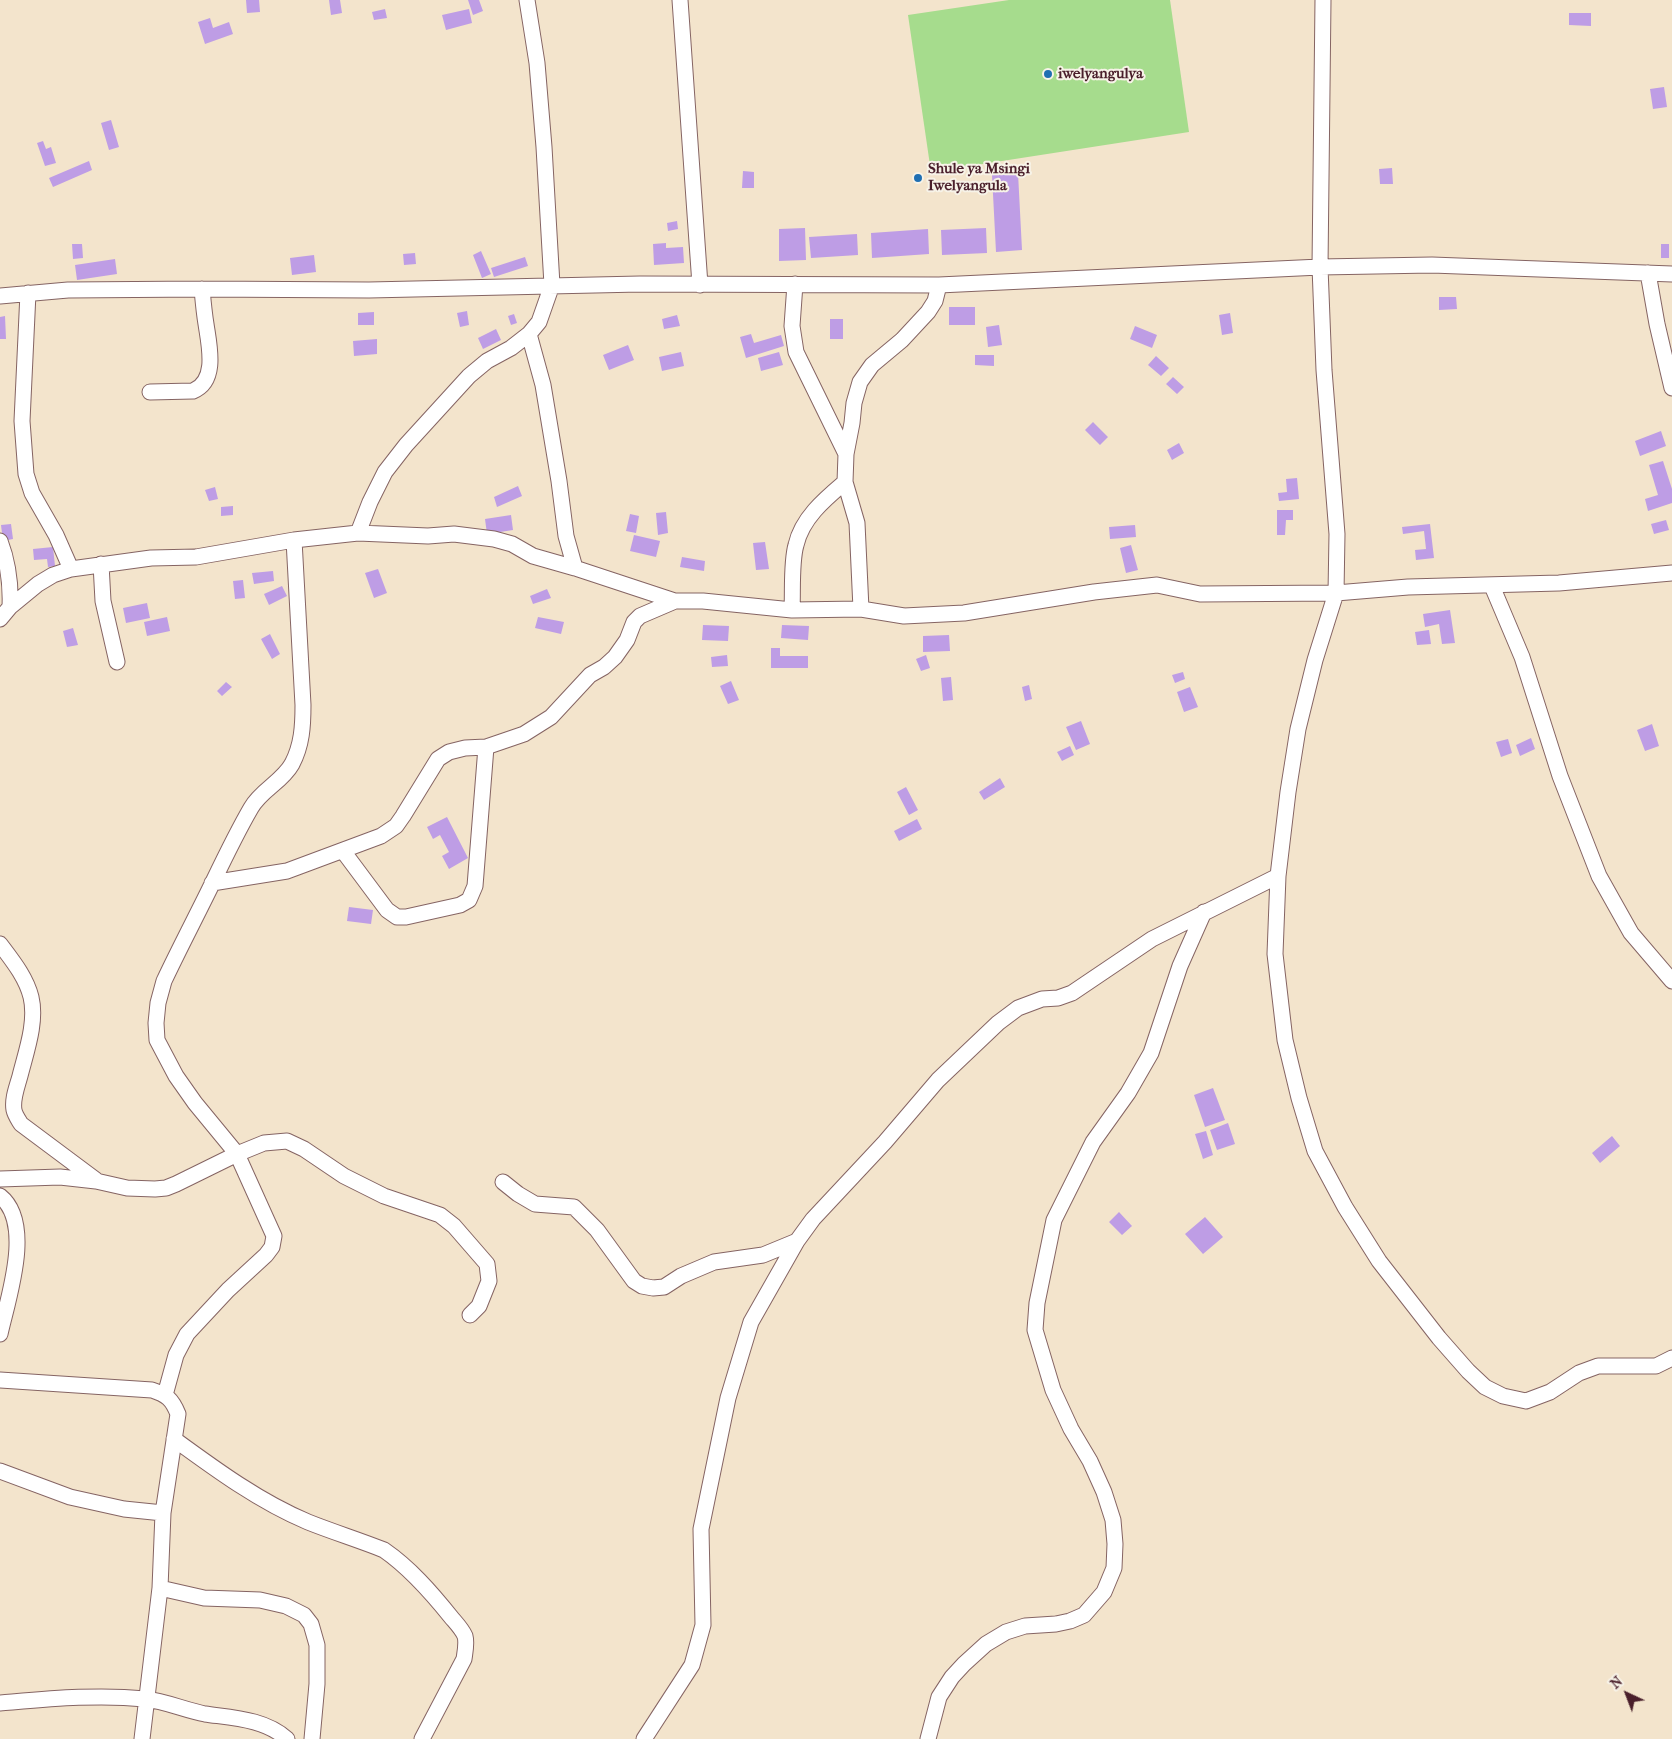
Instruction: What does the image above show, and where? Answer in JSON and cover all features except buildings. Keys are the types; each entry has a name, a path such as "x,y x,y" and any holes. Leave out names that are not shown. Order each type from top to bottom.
{"street":[{"path":"358,533 370,502 385,472 406,445 469,376 487,361 511,348 529,334 538,322 552,285 537,63 527,0"},
{"path":"680,0 700,284"},
{"path":"1323,0 1320,266 1324,370 1337,534 1336,593 1315,660 1298,729 1278,876 1275,954 1287,1050 1299,1098 1315,1152 1345,1207 1379,1262 1439,1338 1468,1371 1486,1387 1503,1396 1526,1402 1550,1392 1579,1373 1598,1366 1656,1366 1672,1358"},
{"path":"0,296 68,290 369,290 552,285 700,284 939,285 1320,266 1432,265 1672,274"},
{"path":"1648,273 1656,324 1672,388"},
{"path":"795,284 792,326 796,352 846,454"},
{"path":"861,609 857,523 845,482 846,454 854,403 860,382 872,365 902,340 928,312 935,301 939,285"},
{"path":"150,392 197,390 206,379 210,361 202,289"},
{"path":"28,293 22,421 26,474 32,493 56,535 71,568"},
{"path":"529,334 543,385 566,536 575,568"},
{"path":"792,610 796,545 804,525 821,502 845,482"},
{"path":"0,619 10,607 38,584 53,575 71,568 151,558 196,557 294,540 358,533 428,536 454,534 494,539 512,544 533,556 675,601 704,601 792,610 861,609 904,616 939,615 1006,607 1094,592 1157,585 1200,594 1336,593 1408,587 1559,583 1672,573"},
{"path":"165,1395 176,1355 187,1334 210,1308 266,1255 274,1236 236,1154 176,1076 158,1040 156,1022 158,1003 164,981 252,806 265,790 281,778 292,765 298,749 304,728 294,540"},
{"path":"0,541 11,586 10,607"},
{"path":"101,564 103,601 117,662"},
{"path":"1492,586 1522,657 1560,776 1599,876 1630,933 1672,981"},
{"path":"212,883 287,871 381,836 396,826 438,759 449,752 465,748 486,747 524,734 551,717 590,675 604,667 615,657 626,640 634,622 640,616 675,601"},
{"path":"342,851 387,910 397,917 406,917 456,906 469,900 474,886 486,747"},
{"path":"644,1739 692,1666 702,1625 701,1529 728,1398 752,1322 798,1241 813,1219 885,1142 938,1080 998,1023 1018,1008 1042,999 1058,998 1072,993 1152,939 1278,876"},
{"path":"928,1739 940,1696 952,1677 964,1664 986,1644 1006,1632 1025,1626 1070,1621 1084,1615 1104,1592 1114,1568 1113,1520 1104,1492 1090,1461 1071,1429 1053,1390 1035,1330 1038,1304 1054,1220 1093,1142 1128,1093 1151,1053 1164,1009 1180,966 1204,912"},
{"path":"0,944 26,983 31,998 32,1016 27,1050 14,1101 16,1114 25,1127 96,1181"},
{"path":"0,1179 60,1177 96,1181 127,1188 166,1188 236,1154 264,1143 287,1141 304,1149 344,1176 384,1196 440,1215 454,1226 487,1264 489,1281 479,1306 470,1315"},
{"path":"503,1182 535,1204 574,1207 596,1230 634,1281 642,1286 654,1288 664,1286 681,1276 714,1262 763,1255 798,1241"},
{"path":"0,1196 6,1201 12,1212 16,1229 17,1254 0,1334"},
{"path":"0,1380 152,1390 165,1395 174,1404 178,1414 163,1513 160,1588 142,1739"},
{"path":"174,1439 218,1472 274,1505 307,1522 384,1550 422,1582 444,1607 464,1634 466,1649 464,1659 422,1739"},
{"path":"0,1471 70,1497 124,1509 163,1513"},
{"path":"160,1588 204,1598 260,1600 286,1606 304,1615 311,1624 317,1645 317,1684 312,1739"},
{"path":"0,1703 66,1697 147,1699 201,1713 258,1723 274,1728 287,1739"}],"green space":[{"name":"iwelyangulya","path":"1009,0 1170,0 1189,132 931,172 908,15"}],"place":[{"name":"iwelyangulya","path":"1048,74"},
{"name":"Shule ya Msingi Iwelyangula","path":"918,178"}]}
